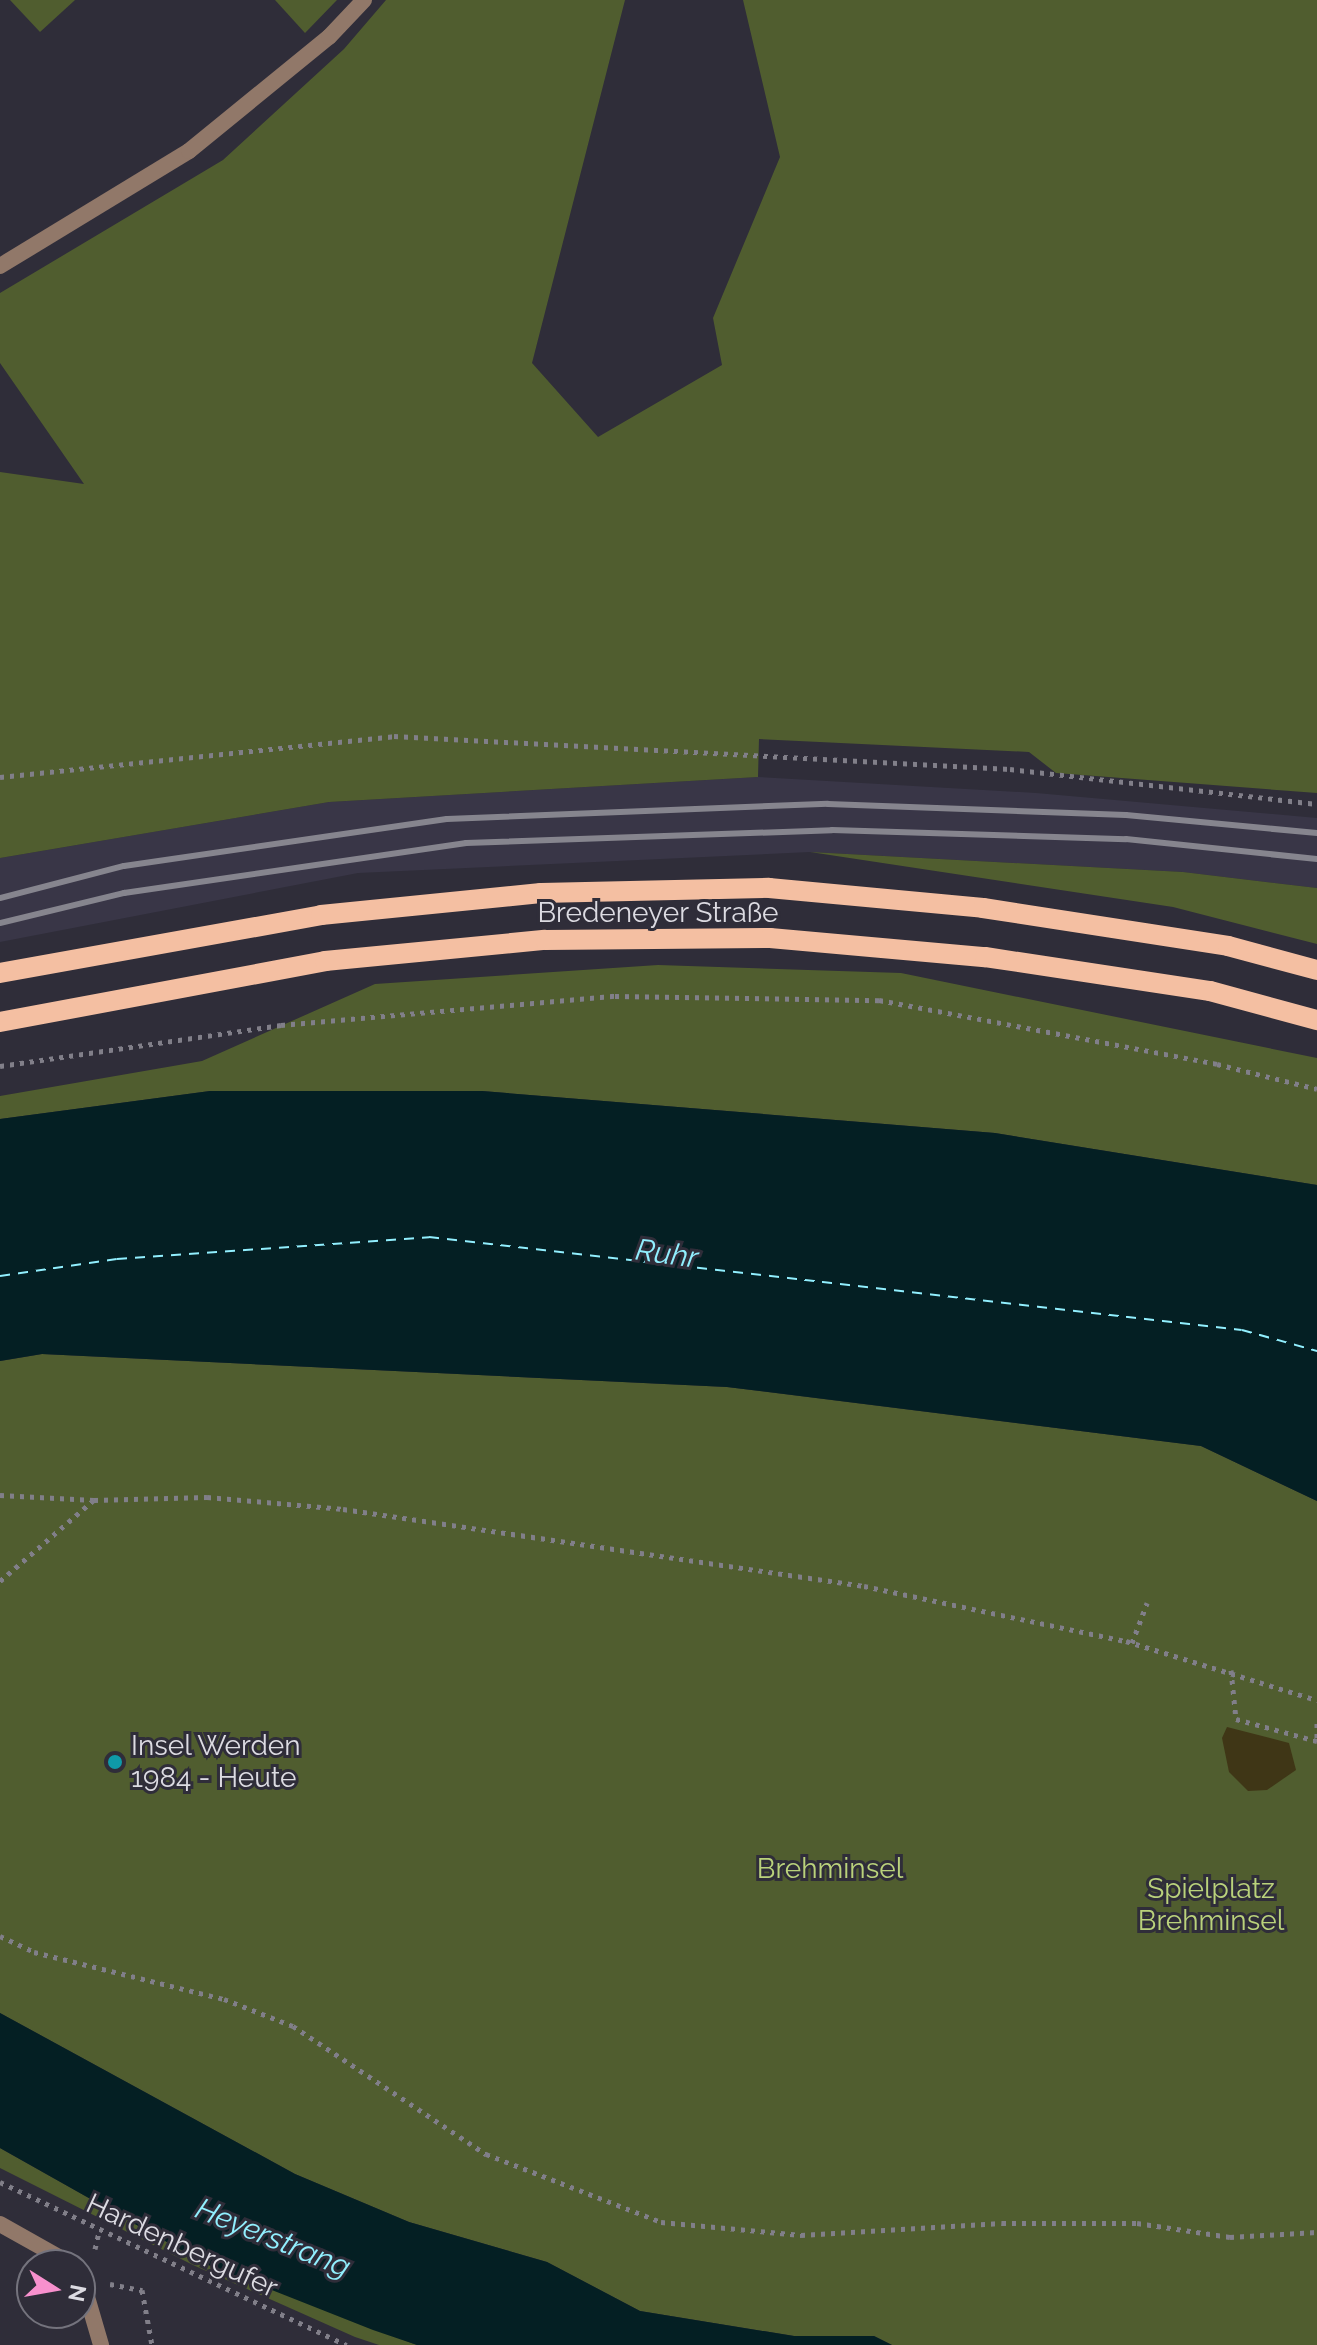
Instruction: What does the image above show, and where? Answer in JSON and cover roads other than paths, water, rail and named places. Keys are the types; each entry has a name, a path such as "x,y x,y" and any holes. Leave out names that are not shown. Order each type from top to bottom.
{"main road":[{"name":"Bredeneyer Straße","path":"0,973 321,915 541,893 769,888 998,910 1228,946 1317,970"},
{"name":"Bredeneyer Straße","path":"0,1022 325,961 545,940 755,938 985,957 1210,991 1317,1020"}],"street":[{"path":"0,266 189,151 329,37 364,0"},
{"path":"0,2224 45,2249"}],"water":[{"name":"Ruhr","path":"210,1091 482,1091 995,1133 1317,1185 1317,1501 1201,1446 727,1387 42,1354 0,1361 0,1119"},
{"name":"Heyerstrang","path":"0,2013 295,2174 409,2222 547,2262 640,2311 794,2336 874,2336 892,2345 417,2345 373,2330 206,2264 0,2148"}],"railway":[{"path":"0,898 124,866 447,819 828,804 1126,815 1317,833"},
{"path":"0,923 124,893 466,843 832,830 1126,839 1317,859"}],"place":[{"name":"Insel Werden 1984 - Heute","path":"115,1762"}],"park label":[{"name":"Brehminsel","path":"830,1869"},
{"name":"Spielplatz Brehminsel","path":"1211,1905"}]}
